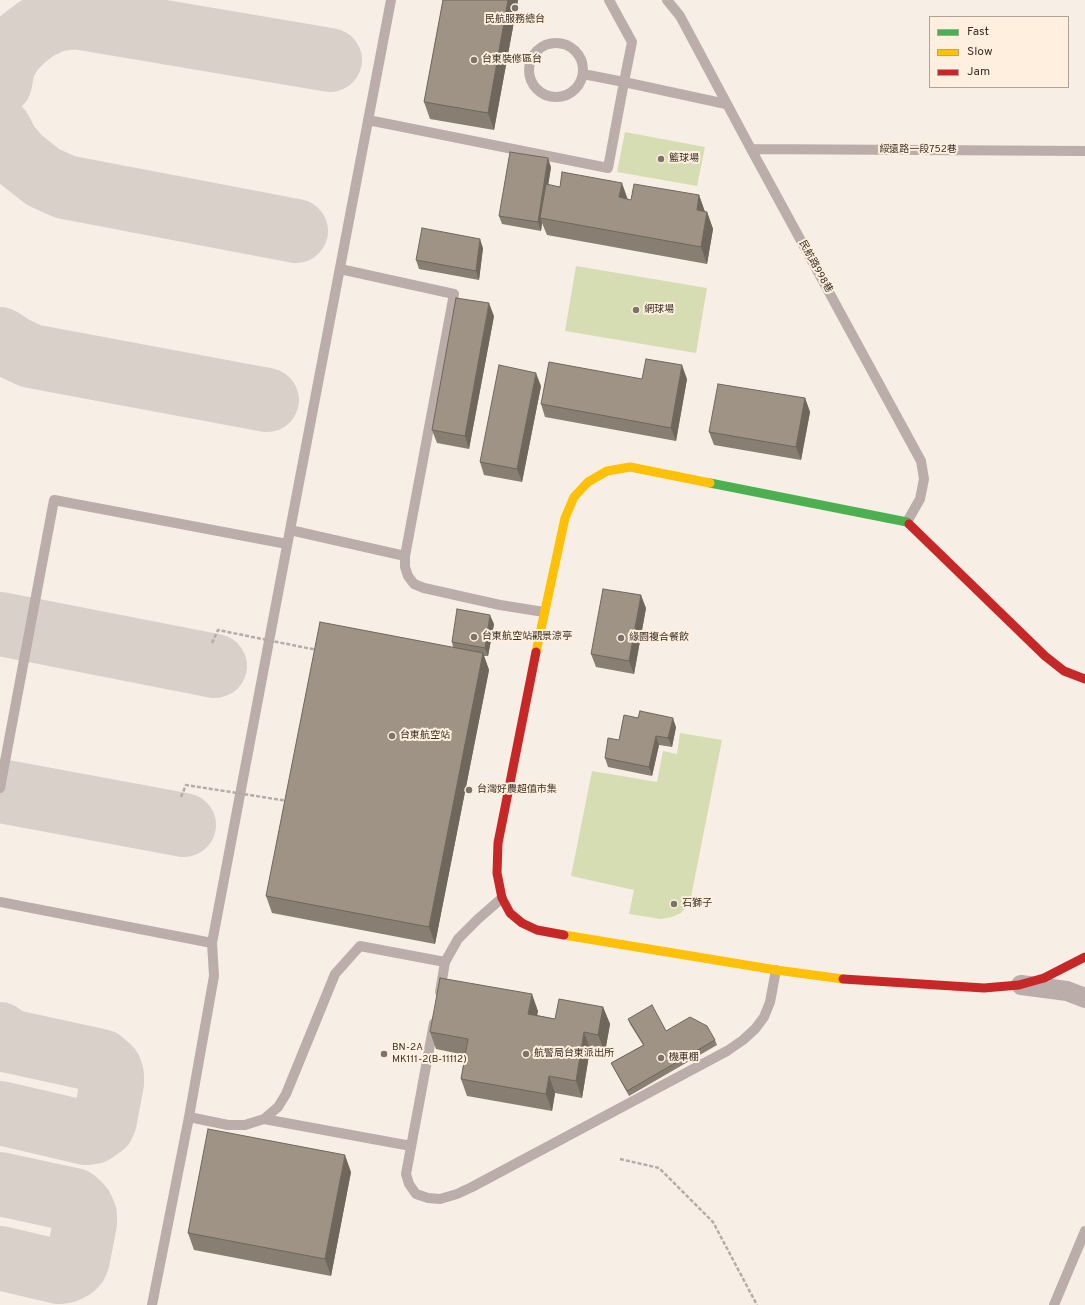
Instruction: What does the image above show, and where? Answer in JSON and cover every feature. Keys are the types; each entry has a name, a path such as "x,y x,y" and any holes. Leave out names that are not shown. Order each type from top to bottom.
{"street":[{"path":"1085,679 1064,671 1044,656 958,570 907,522 630,467 607,471 588,482 574,497 565,518 544,612 498,843 496,873 502,898 510,913 522,924 537,930 776,970 846,979 976,988 1019,985 1067,991 1085,998"},
{"path":"1019,985 1044,978 1085,957"}],"lane":[{"path":"152,1305 189,1117 214,976 212,943 391,0"},
{"path":"368,120 608,168 632,42 609,0"},
{"name":"民航路998巷","path":"667,0 680,16"},
{"name":"民航路998巷","path":"673,0 750,149 921,461 924,479 920,499 907,522"},
{"path":"557,42 566,44 574,49 580,56 583,65 583,74 575,90 568,95 550,97 542,94 535,88 530,80 528,72 529,63 533,54 539,47 548,43 557,42"},
{"path":"583,74 726,104"},
{"name":"綏遠路一段752巷","path":"750,149 1085,151"},
{"path":"340,269 454,294 405,556 405,567 408,576 414,584 424,588 544,612"},
{"path":"0,788 54,500 287,544"},
{"path":"290,530 405,556"},
{"path":"438,1000 445,962 458,939 502,898"},
{"path":"0,902 212,943"},
{"path":"189,1117 228,1125 245,1125 264,1119 278,1107 286,1094 335,974 360,946 445,962"},
{"path":"435,1016 406,1174 409,1184 416,1194 428,1198 440,1199 457,1194 472,1187 727,1051 743,1040 755,1029 764,1017 770,1002 776,970"},
{"path":"264,1119 411,1146"},
{"path":"1054,1305 1085,1231"}],"path":[{"path":"212,643 218,630 323,652"},
{"path":"181,797 186,785 294,802"},
{"path":"620,1159 659,1168 713,1222 757,1305"}],"green space":[{"name":"籃球場","path":"625,132 705,147 697,186 617,172"},
{"name":"網球場","path":"576,266 707,288 696,353 565,331"},
{"path":"680,733 722,740 691,897 687,906 681,913 672,917 661,919 629,914 634,890 571,876 592,771 657,782 663,751 677,754"}],"building":[{"name":"台東裝修區台","path":"443,0 508,0 488,113 424,102"},
{"path":"510,152 548,158 538,222 499,216"},
{"path":"562,172 622,183 619,197 631,200 634,184 699,195 697,210 707,212 701,247 540,218 546,184 560,187"},
{"path":"422,228 480,239 476,271 416,260"},
{"path":"456,298 489,303 465,436 432,430"},
{"path":"646,359 682,365 671,428 541,404 549,362 642,379"},
{"path":"499,365 536,373 517,469 480,462"},
{"path":"718,384 805,398 796,447 709,432"},
{"name":"緣園複合餐飲","path":"603,589 641,595 629,661 591,654"},
{"name":"台東航空站觀景涼亭","path":"457,609 490,615 485,648 452,642"},
{"name":"台東航空站","path":"320,622 483,653 429,927 266,896"},
{"path":"640,711 673,718 668,738 656,736 649,767 605,758 608,738 619,740 624,715 638,718"},
{"name":"航警局台東派出所","path":"440,978 532,994 528,1014 555,1019 559,999 603,1007 598,1035 584,1032 576,1081 549,1076 546,1094 461,1079 468,1039 430,1032"},
{"name":"機車棚","path":"652,1005 666,1031 690,1017 707,1026 715,1040 627,1091 611,1063 644,1045 628,1019"},
{"path":"208,1129 345,1155 325,1259 188,1233"}],"taxiway":[{"path":"0,83 3,67 11,51 23,39 36,29 54,20 75,17 330,60"},
{"path":"0,130 8,145 19,158 43,177 65,187 296,231"},
{"path":"0,339 31,356 267,400"},
{"path":"0,624 215,666"},
{"path":"0,791 184,825"},
{"path":"0,1034 9,1041 101,1061 110,1069 112,1075 112,1083 105,1120 103,1125 93,1132 86,1133 0,1113"},
{"path":"0,1184 74,1200 82,1208 85,1215 85,1223 78,1259 72,1268 59,1272 0,1258"}],"traffic: fast":[{"path":"710,483 907,522 909,524"}],"traffic: slow":[{"path":"536,652 565,518 574,497 588,482 607,471 630,467 710,483"},
{"path":"564,935 776,970 843,979"}],"traffic: jam":[{"path":"909,524 1045,656 1064,671 1085,679"},
{"path":"536,652 498,843 497,873 502,898 510,913 522,923 537,930 564,935"},
{"path":"843,979 984,988 1019,985 1044,978 1085,957"}],"place":[{"name":"民航服務總台","path":"515,8"},
{"name":"台東裝修區台","path":"474,60"},
{"name":"籃球場","path":"661,159"},
{"name":"網球場","path":"636,310"},
{"name":"台東航空站觀景涼亭","path":"474,637"},
{"name":"緣園複合餐飲","path":"621,638"},
{"name":"台東航空站","path":"392,736"},
{"name":"台灣好農超值市集","path":"469,790"},
{"name":"石獅子","path":"674,904"},
{"name":"BN-2A MK111-2(B-11112)","path":"384,1054"},
{"name":"航警局台東派出所","path":"526,1054"},
{"name":"機車棚","path":"661,1058"}]}
